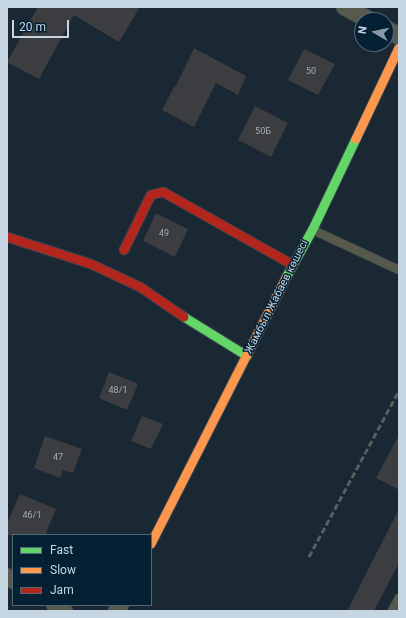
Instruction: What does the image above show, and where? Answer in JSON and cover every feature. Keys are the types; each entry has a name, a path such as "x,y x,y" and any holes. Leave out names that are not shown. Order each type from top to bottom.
{"street":[{"path":"345,7 354,12"},
{"name":"Жамбыл Жабаев көшесі","path":"152,542 293,265 313,229 399,48"},
{"path":"124,250 151,196 163,192 293,265"},
{"path":"7,237 91,264 140,287 184,317 247,356"}],"lane":[{"path":"313,229 399,270"},
{"path":"392,611 399,598"}],"building":[{"path":"38,7 140,7 119,42 74,15 39,79 7,62"},
{"path":"194,48 246,76 238,95 216,83 194,127 162,110 175,85 176,86"},
{"path":"304,49 335,64 318,95 288,80"},
{"path":"255,106 288,123 271,157 238,140"},
{"path":"156,213 188,229 175,257 143,241"},
{"path":"109,372 138,384 127,410 99,398"},
{"path":"142,416 163,424 151,449 131,441"},
{"path":"399,435 399,490 376,478"},
{"path":"45,436 82,449 73,473 63,470 60,478 34,468"},
{"path":"20,494 56,509 45,534 7,535 7,523"},
{"path":"399,509 399,563 374,611 347,611"}],"railway":[{"path":"309,557 399,391"}],"traffic: fast":[{"path":"286,278 313,229 356,139"},
{"path":"184,317 247,356"}],"traffic: slow":[{"path":"356,139 399,48"},
{"path":"152,542 286,278"}],"traffic: jam":[{"path":"124,250 151,195 163,192 293,265"},
{"path":"7,237 91,264 140,287 184,317"}]}
